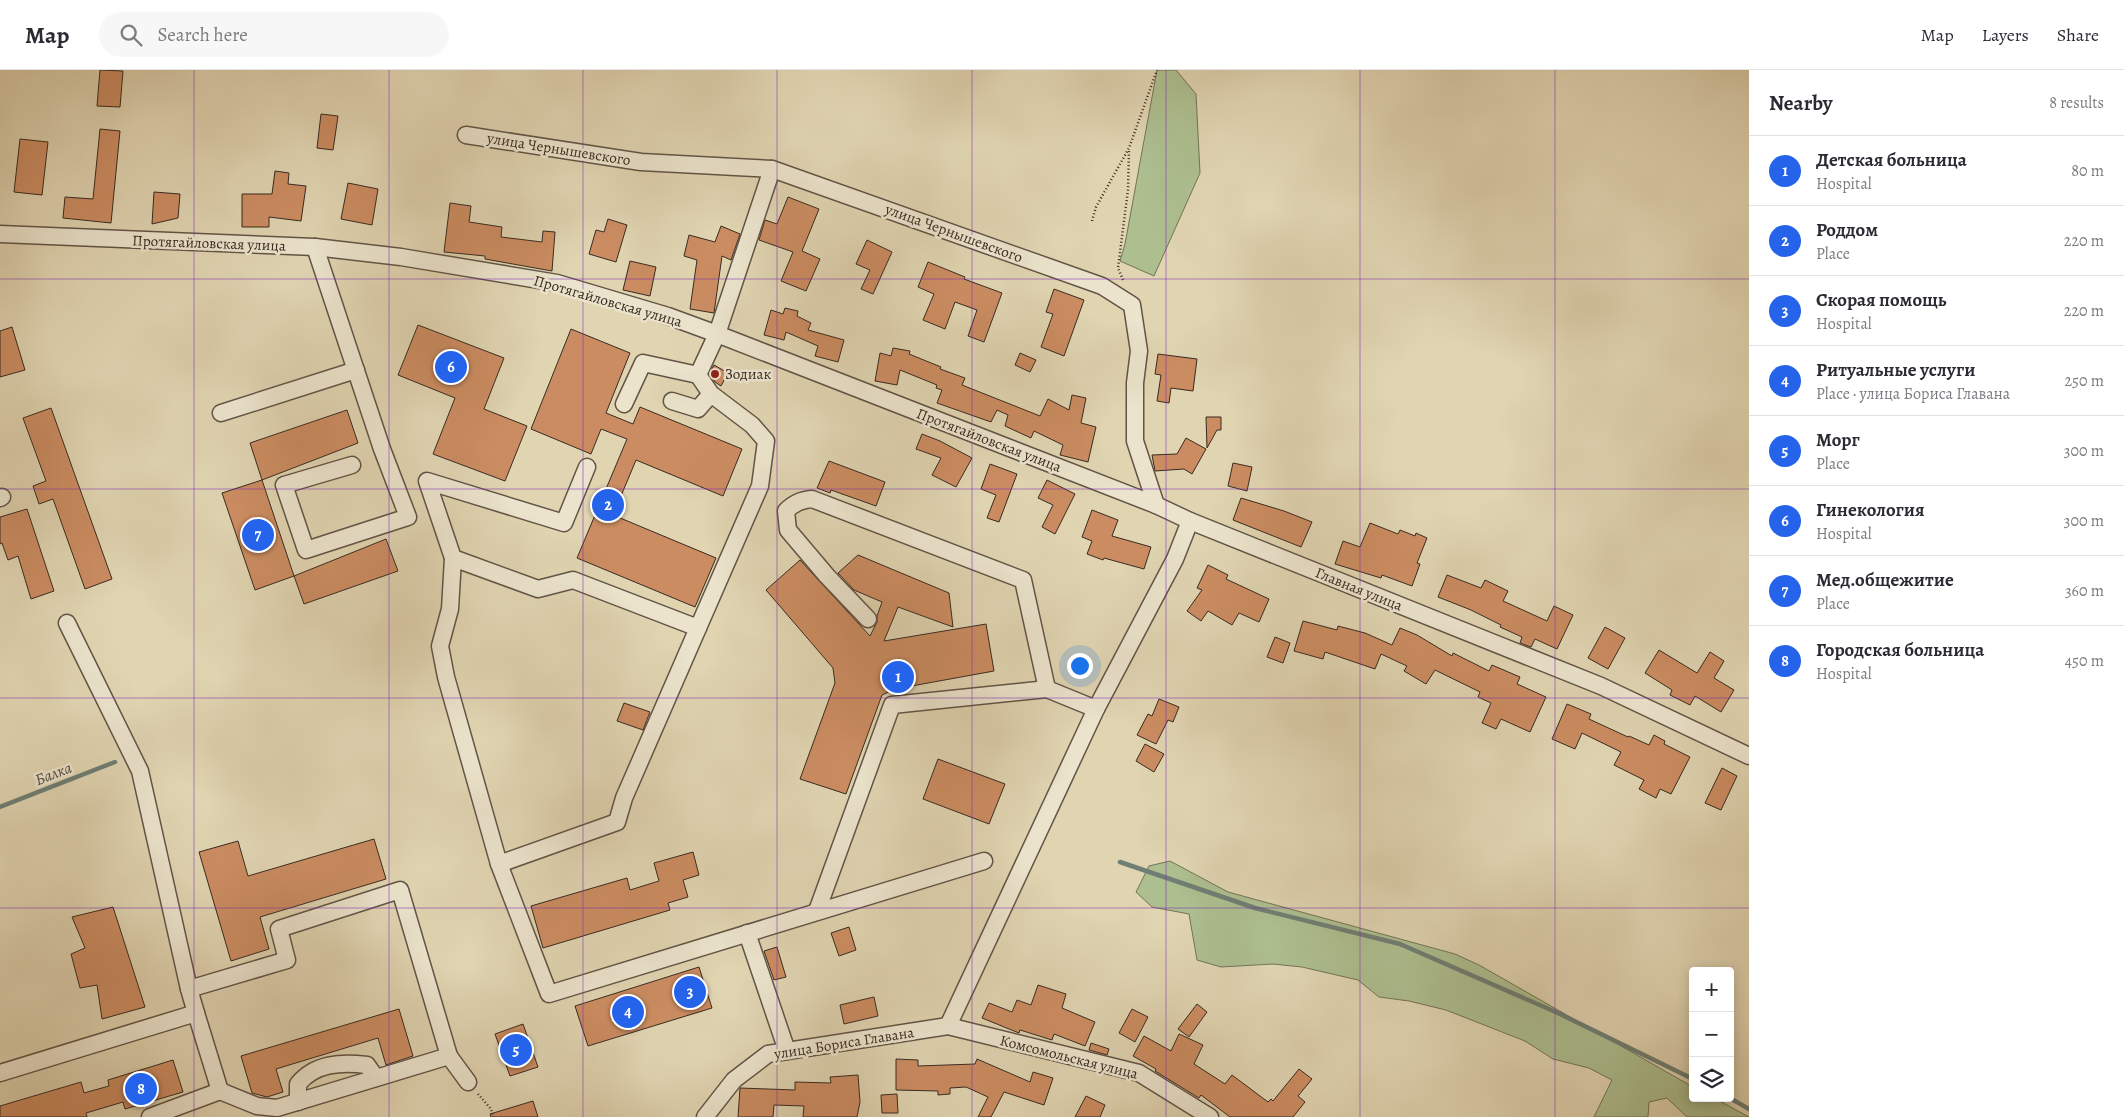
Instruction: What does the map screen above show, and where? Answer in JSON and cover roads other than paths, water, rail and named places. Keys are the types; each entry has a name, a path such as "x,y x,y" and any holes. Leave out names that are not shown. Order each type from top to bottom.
{"street":[{"name":"улица Чернышевского","path":"466,135 641,162 772,169 1102,286 1132,305 1139,351 1135,382 1135,441 1156,505"},
{"path":"698,375 717,334 772,169"},
{"name":"Протягайловская улица","path":"0,234 315,247 401,257 557,283 668,316 717,334 1156,505"},
{"path":"315,247 408,517 306,550 284,485 352,465"},
{"path":"498,864 617,822 624,798 760,486 766,441 752,425 711,394 698,375 643,364 624,404"},
{"path":"221,413 356,370"},
{"path":"672,401 698,409 711,394"},
{"path":"587,468 564,524 427,481 453,558 450,609 440,646 446,677 498,864 549,994 984,861"},
{"path":"868,619 827,576 788,530 786,511 792,505 802,500 812,499 1023,580 1047,689"},
{"name":"Главная улица","path":"1156,505 1190,521 1601,686 1749,756"},
{"path":"948,1026 1096,709 1175,559 1190,521"},
{"path":"453,558 538,589 573,580 698,628"},
{"path":"67,623 140,771 188,989 220,1090"},
{"path":"817,912 892,705 1047,689 1096,709"},
{"path":"188,989 287,960 279,929 400,890 449,1056 468,1082"},
{"path":"747,933 788,1051"},
{"path":"0,1072 196,1013"},
{"name":"улица Бориса Главана","path":"705,1117 734,1080 768,1054 948,1026"},
{"name":"Комсомольская улица","path":"948,1026 1139,1073 1210,1117"},
{"path":"150,1117 220,1090 258,1106 277,1108 449,1056"},
{"path":"298,1102 298,1084 307,1073 330,1065 351,1063 367,1065 376,1078"}],"waterway":[{"name":"Балка","path":"0,807 115,762"},
{"path":"1120,862 1255,908 1400,944 1558,1013 1689,1077"},
{"path":"1734,1100 1749,1109"}],"place":[{"name":"Гинекология","path":"451,367"},
{"name":"Зодиак","path":"715,374"},
{"name":"Роддом","path":"608,505"},
{"name":"Мед.общежитие","path":"258,535"},
{"name":"Детская больница","path":"898,677"},
{"name":"Скорая помощь","path":"690,992"},
{"name":"Ритуальные услуги","path":"628,1012"},
{"name":"Морг","path":"516,1050"},
{"name":"Городская больница","path":"141,1089"}]}
